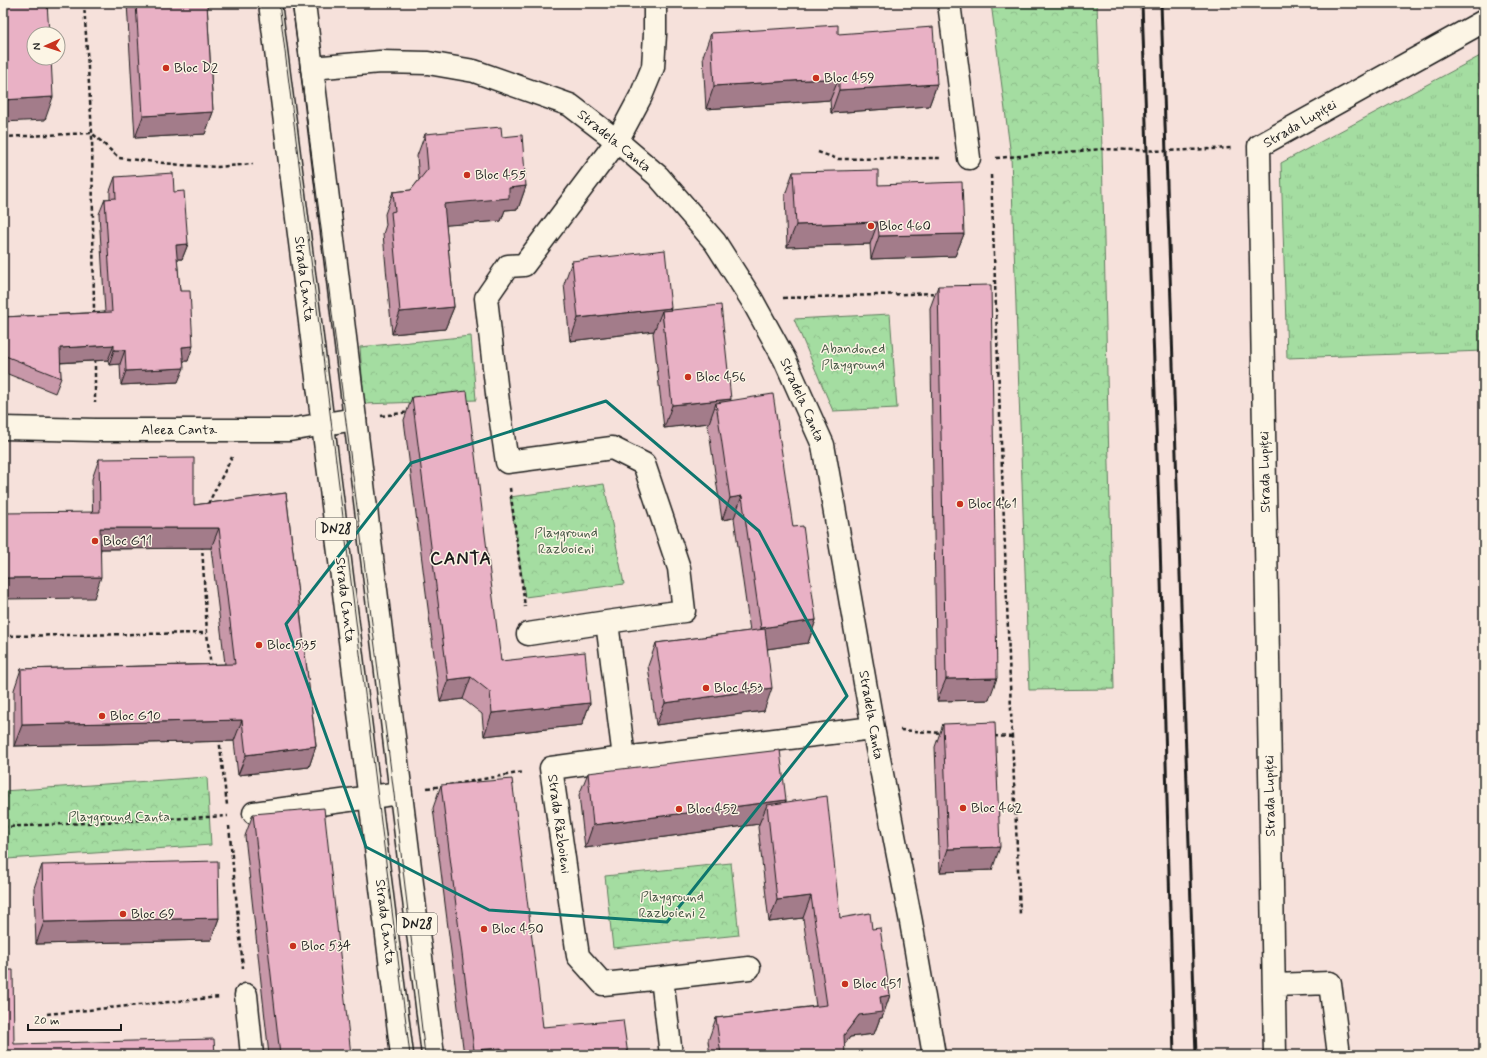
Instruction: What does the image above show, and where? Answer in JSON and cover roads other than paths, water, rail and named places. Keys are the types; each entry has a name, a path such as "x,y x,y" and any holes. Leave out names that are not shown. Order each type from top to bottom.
{"street":[{"name":"Strada Canta","path":"270,3 402,1055"},
{"name":"DN28","path":"304,3 433,1055"},
{"path":"528,634 684,610 679,568 644,464 612,448 507,462 498,402 486,298 508,266 524,265 616,141 641,96 653,67 655,3"},
{"path":"949,3 969,158"},
{"name":"Strada Lupiței","path":"1275,1055 1259,146 1484,21"},
{"name":"Stradela Canta","path":"312,68 387,62 428,63 474,71 570,105 658,176 715,242 752,300 785,360 823,445 873,728 911,922 934,1055"},
{"name":"Aleea Canta","path":"3,428 96,430 289,430 355,419"},
{"path":"607,622 624,758"},
{"name":"Strada Războieni","path":"662,978 603,984 578,956 551,768 873,728"},
{"path":"254,813 400,793"},
{"path":"670,1055 662,978 749,968"},
{"path":"1274,985 1330,983 1339,1055"},
{"path":"246,995 252,1055"}],"tram line":[{"path":"279,3 410,1055"},
{"path":"292,3 394,794 425,1055"}],"railway":[{"path":"1142,3 1160,543 1174,1055"},
{"path":"1161,3 1196,1055"}],"place":[{"name":"Bloc D2","path":"166,68"},
{"name":"Bloc 459","path":"816,78"},
{"name":"Bloc 455","path":"467,175"},
{"name":"Bloc 460","path":"871,226"},
{"name":"Bloc 456","path":"688,377"},
{"name":"Bloc 461","path":"960,504"},
{"name":"Bloc G11","path":"95,541"},
{"name":"Bloc 535","path":"259,645"},
{"name":"Bloc 453","path":"706,688"},
{"name":"Bloc G10","path":"102,716"},
{"name":"Bloc 462","path":"963,808"},
{"name":"Bloc 452","path":"679,809"},
{"name":"Bloc G9","path":"123,914"},
{"name":"Bloc 450","path":"484,929"},
{"name":"Bloc 534","path":"293,946"},
{"name":"Bloc 451","path":"845,984"}],"district":[{"name":"CANTA","path":"461,559"}],"park label":[{"name":"Abandoned Playground","path":"853,358"},
{"name":"Playground Razboieni","path":"566,542"},
{"name":"Playground Canta","path":"119,817"},
{"name":"Playground Razboieni 2","path":"672,906"}]}
